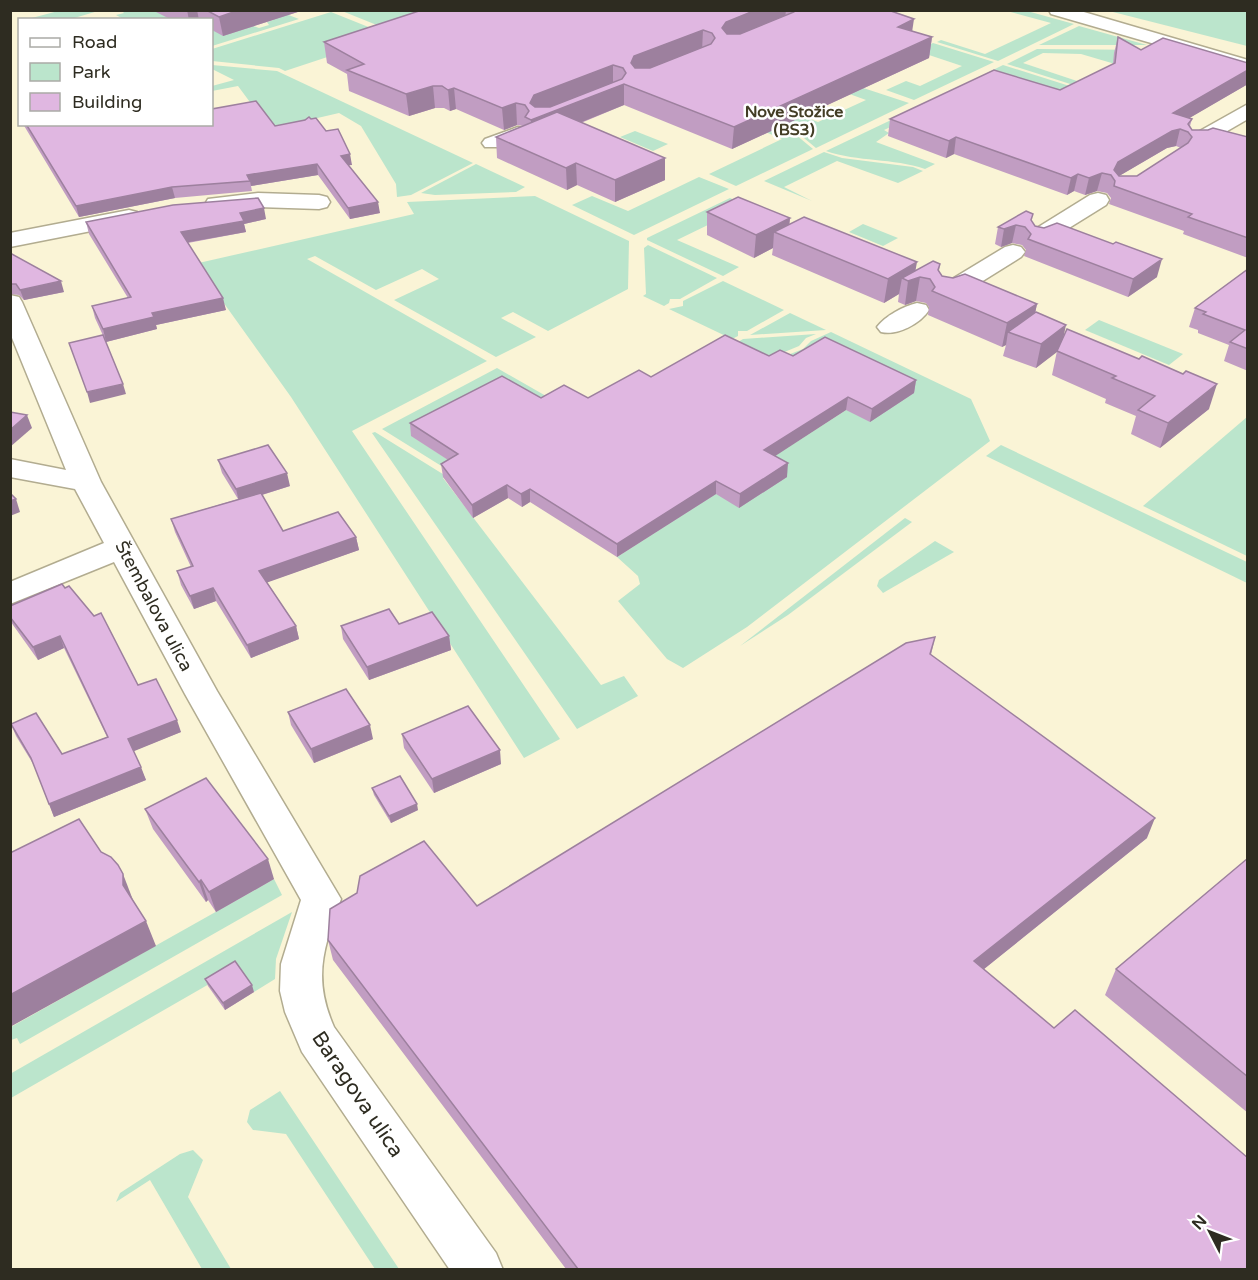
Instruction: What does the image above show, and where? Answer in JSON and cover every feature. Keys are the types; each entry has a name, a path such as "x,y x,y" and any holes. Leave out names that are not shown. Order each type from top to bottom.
{"street":[{"path":"1058,10 1248,66"},
{"path":"1196,141 1248,110"},
{"path":"492,143 518,133"},
{"path":"192,206 258,200 319,202"},
{"path":"1041,236 1098,200"},
{"path":"10,240 150,213"},
{"path":"948,292 1013,252"},
{"name":"Štembalova ulica","path":"10,302 86,482 207,704 321,899"},
{"path":"890,327 917,310"},
{"path":"10,468 86,482"},
{"path":"10,594 123,547"},
{"name":"Baragova ulica","path":"321,899 308,938 301,973 303,1002 317,1038 479,1269"}],"green space":[{"path":"62,10 98,10 74,18 32,18"},
{"path":"193,10 193,18 121,18 116,15 124,13 122,11"},
{"path":"278,11 299,19 213,46 213,30 232,33 253,26 259,28 269,25 267,22 273,20"},
{"path":"342,11 468,11 399,34"},
{"path":"1007,11 1027,11 1074,24 998,61 937,42 941,40 985,54 1051,23"},
{"path":"1109,11 1247,11 1247,46"},
{"path":"331,12 391,36 285,71 279,68 213,61 213,49"},
{"path":"1079,26 1147,45 1039,45"},
{"path":"933,43 994,62 914,100 886,90 906,81 920,86 962,66 917,51"},
{"path":"1037,49 1156,50 1132,69 1081,54 1043,53 1023,63 1092,86 1086,89 1007,64"},
{"path":"213,65 277,71 473,163 411,195 397,197 396,184 361,126 339,113 270,129 238,86 213,91 213,86 234,80 213,70"},
{"path":"1003,65 1079,89 937,98"},
{"path":"845,82 909,103 816,148 775,114 785,109 818,122 866,100 833,88"},
{"path":"910,111 914,116 884,130 889,133 876,142 935,164 925,169 826,151"},
{"path":"772,115 813,149 736,186 709,174 782,139 749,125"},
{"path":"635,131 668,144 653,151 620,137"},
{"path":"824,152 842,158 913,167 923,171 898,183 837,161 784,187 812,201 764,181"},
{"path":"476,164 525,187 516,192 435,195 421,193"},
{"path":"699,177 729,189 634,235 572,205 592,196 628,211"},
{"path":"535,196 629,241 628,289 548,331 513,312 501,318 536,337 496,357 394,300 439,279 422,269 376,290 315,256 307,259 487,361 352,431 560,739 524,758 291,397 208,281 181,267 414,214 407,202"},
{"path":"730,198 747,206 677,240 739,267 723,276 647,240 647,238"},
{"path":"863,224 898,238 883,246 849,232"},
{"path":"648,245 717,278 680,299 670,299 669,303 664,306 643,296 646,294 644,248"},
{"path":"723,281 784,310 747,331 738,331 738,336 732,339 669,309 683,306 683,301"},
{"path":"790,313 826,330 750,335"},
{"path":"1099,320 1183,354 1169,365 1085,330"},
{"path":"831,332 971,399 990,441 747,627 683,668 667,659 618,601 640,584 638,576 617,557 846,410 775,360 803,349 811,341"},
{"path":"816,334 806,338 799,346 770,358 738,342 743,339"},
{"path":"497,368 567,408 412,436 459,467 451,472 382,429"},
{"path":"1247,417 1247,556 1143,506"},
{"path":"375,432 446,476 443,478 601,685 624,676 638,696 577,729 372,433"},
{"path":"1001,445 1247,562 1247,583 986,456"},
{"path":"905,518 912,522 788,615 740,646"},
{"path":"935,541 954,552 883,593 877,586 879,580"},
{"path":"274,879 282,895 20,1044 17,1038 11,1040 11,1027"},
{"path":"292,912 276,959 275,979 254,992 237,968 11,1098 10,1074"},
{"path":"280,1091 399,1269 375,1269 286,1134 253,1130 247,1122 250,1110"},
{"path":"193,1150 203,1160 188,1197 231,1269 202,1269 150,1180 116,1202 120,1193 180,1154"}],"building":[{"path":"206,10 239,10 219,17"},
{"path":"422,10 756,10 726,22 722,28 727,34 740,34 795,10 888,10 914,19 898,27 932,37 734,127 624,84 531,120 525,117 529,111 525,105 516,103 502,108 454,88 448,90 442,86 433,86 406,94 347,70 364,64 324,42","holes":["703,30 712,33 715,38 711,44 650,68 635,68 631,63 634,56","613,65 623,68 626,73 622,79 550,107 535,107 530,103 534,95"]},
{"path":"1118,37 1141,50 1163,38 1248,63 1248,70 1173,113 1192,119 1188,124 1192,130 1213,128 1248,137 1248,238 1188,217 1192,214 1114,186 1115,181 1111,175 1102,173 1089,178 1078,174 1071,178 956,137 949,141 890,119 994,70 1060,90 1115,63","holes":["1180,129 1188,132 1192,137 1188,143 1137,176 1119,176 1114,170 1118,162 1172,131"]},
{"path":"256,101 275,126 305,120 309,117 316,118 326,131 338,129 350,154 341,156 378,202 348,208 317,164 247,175 250,181 172,187 76,206 27,126 213,126 213,109"},
{"path":"557,112 665,158 615,180 576,163 566,168 496,137"},
{"path":"738,197 790,218 756,235 707,212"},
{"path":"258,198 264,208 240,213 244,221 181,232 223,298 152,313 154,317 103,329 92,306 131,297 86,222 173,205"},
{"path":"1026,211 1033,214 1031,220 1035,226 1044,228 1057,223 1162,259 1133,279 1028,239 1031,234 1025,227 1016,225 1004,229 998,227"},
{"path":"804,217 917,262 888,279 774,232"},
{"path":"10,253 61,281 20,290 16,284 10,284"},
{"path":"933,261 940,264 938,270 942,276 953,278 965,274 1037,304 1007,323 932,291 935,287 930,279 920,277 908,281 902,278"},
{"path":"1248,269 1248,349 1230,342 1245,330 1203,314 1206,312 1195,308"},
{"path":"1036,312 1066,325 1041,344 1008,332"},
{"path":"1067,329 1139,359 1142,356 1183,374 1186,371 1217,384 1168,423 1138,410 1155,396 1112,378 1116,376 1057,351"},
{"path":"103,335 123,384 87,392 69,343"},
{"path":"725,335 769,356 780,350 793,356 825,337 916,380 872,409 848,397 764,450 788,463 740,494 716,481 617,544 530,489 521,494 507,485 472,505 441,464 458,454 410,423 502,376 541,398 564,385 588,398 639,370 651,377"},
{"path":"10,412 27,415 10,430"},
{"path":"268,445 287,473 236,489 218,460"},
{"path":"10,493 16,499 10,501"},
{"path":"261,493 283,531 338,512 356,537 259,571 296,626 247,645 213,588 190,596 177,571 193,566 171,519"},
{"path":"62,584 65,588 69,586 94,616 101,613 138,685 156,679 177,720 128,739 141,767 49,804 31,758 11,724 36,713 62,754 108,737 60,636 33,647 10,617 10,606"},
{"path":"389,609 399,624 432,612 449,636 367,667 341,626"},
{"path":"935,637 930,654 1155,818 974,961 1054,1028 1075,1010 1248,1158 1248,1269 578,1269 328,940 330,909 357,893 360,876 424,841 477,906 906,643"},
{"path":"346,689 370,725 311,749 288,712"},
{"path":"468,706 500,750 432,779 402,734"},
{"path":"400,776 417,804 389,816 372,788"},
{"path":"206,778 268,859 209,892 201,880 199,882 145,809"},
{"path":"79,819 101,852 111,857 118,865 123,874 123,885 146,921 10,995 10,853"},
{"path":"1248,858 1248,1077 1116,969"},
{"path":"235,961 252,985 223,1003 205,979"}],"district":[{"name":"Nove Stožice (BS3)","path":"794,120"}]}
